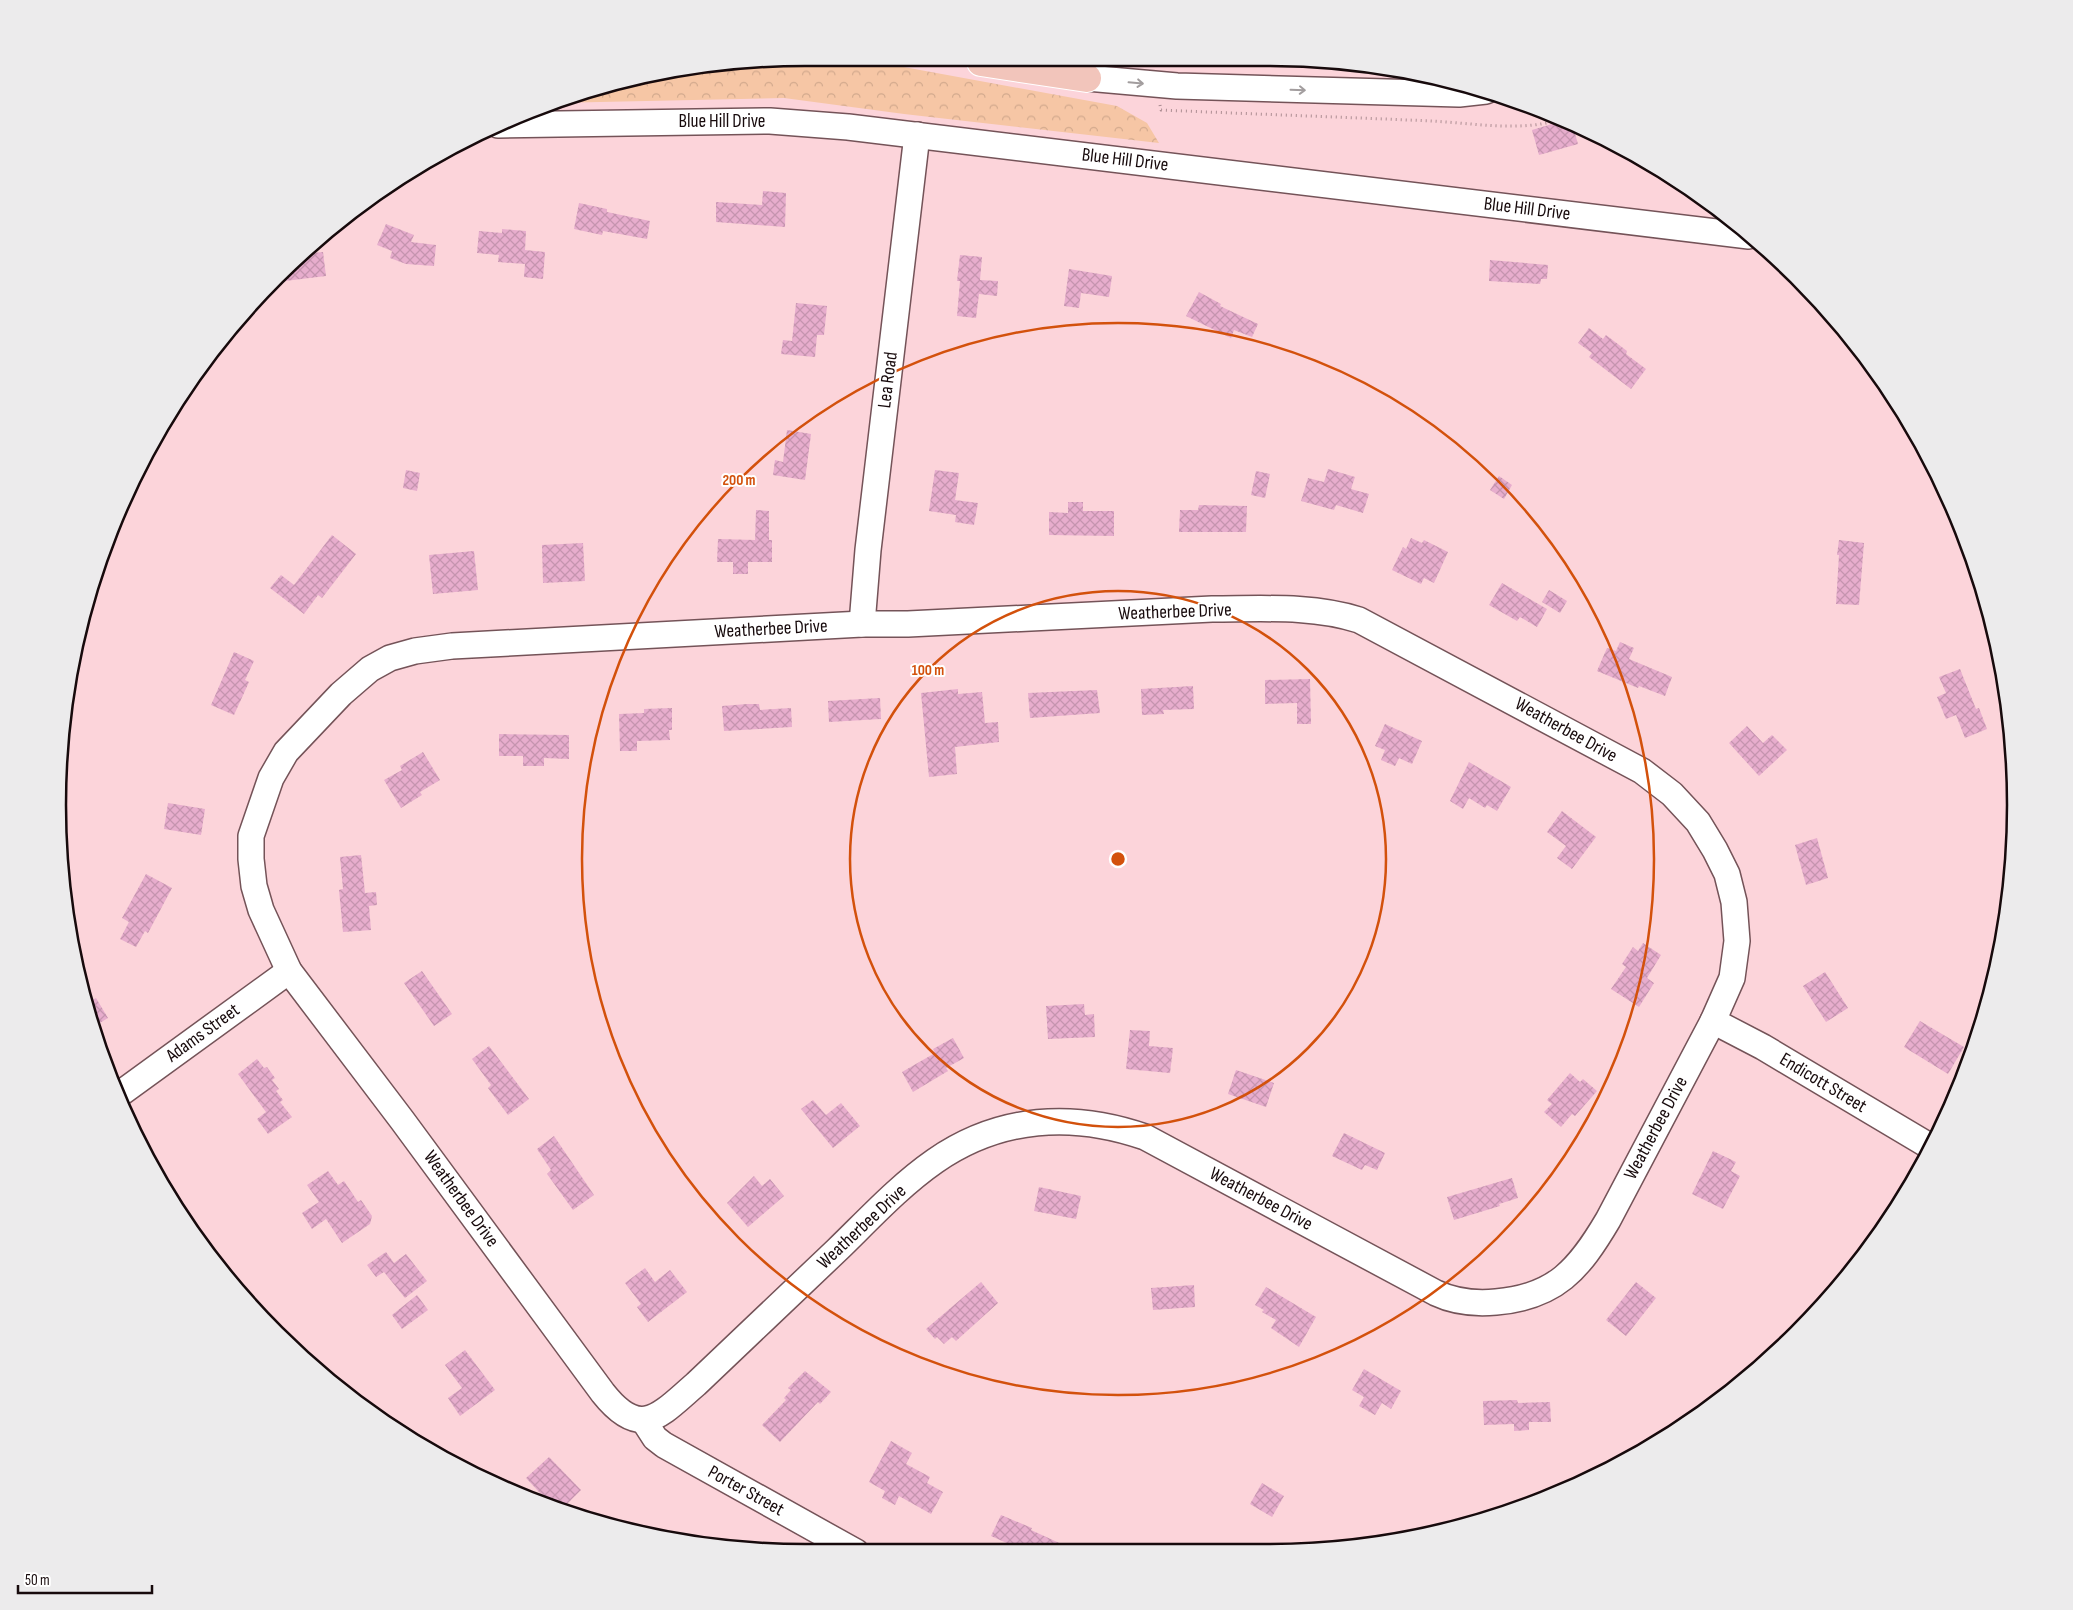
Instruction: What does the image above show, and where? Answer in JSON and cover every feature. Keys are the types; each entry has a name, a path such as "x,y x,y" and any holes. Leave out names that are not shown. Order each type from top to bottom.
{"highway":[{"path":"1008,66 1087,78"}],"street":[{"path":"1087,78 1158,85 1466,93"},
{"name":"Blue Hill Drive","path":"518,124 770,121 848,127 1736,234"},
{"name":"Lea Road","path":"862,624 868,550 917,135"},
{"name":"Weatherbee Drive","path":"1212,609 1317,610 1359,620 1642,771 1672,794 1698,822 1728,874 1734,902 1737,941 1732,978 1714,1020 1608,1220 1592,1246 1565,1276 1537,1294 1512,1300 1486,1303 1474,1303 1444,1297 1146,1137 1106,1125 1083,1122 1038,1122 977,1138 934,1162 886,1204 696,1384 661,1414 644,1421 623,1414 606,1397 402,1120 289,971 261,910 254,886 251,836 271,778 286,752 342,694 370,669 390,658 415,651 452,646 862,624 908,624 1212,609"},
{"name":"Adams Street","path":"123,1091 289,971"},
{"name":"Endicott Street","path":"1714,1020 1925,1143"},
{"name":"Porter Street","path":"644,1421 655,1438 668,1447 842,1544"}],"path":[{"path":"1158,85 1161,110 1441,121 1506,126 1540,126 1552,122"}],"green space":[{"path":"805,66 898,66 1117,106 1147,123 1159,143 904,114 784,98 576,102 661,80 709,73"}],"building":[{"path":"1554,123 1575,133 1578,144 1539,155 1532,130"},
{"path":"763,191 786,193 785,227 716,222 716,202 762,205"},
{"path":"579,203 607,209 607,212 650,221 647,239 603,231 602,235 574,229"},
{"path":"386,224 414,235 411,242 436,245 434,266 406,264 390,258 392,251 377,245"},
{"path":"502,229 526,231 525,250 545,252 543,279 524,277 525,264 498,262 499,255 477,253 479,231 502,233"},
{"path":"323,252 326,276 285,281 315,253"},
{"path":"960,255 982,257 980,280 998,281 997,296 979,294 976,318 957,316 960,281 957,281"},
{"path":"1490,260 1548,265 1547,279 1541,279 1540,284 1489,281"},
{"path":"1069,269 1112,276 1109,297 1081,293 1079,308 1064,306"},
{"path":"1199,292 1221,304 1220,306 1258,324 1252,337 1234,330 1231,338 1186,316"},
{"path":"796,303 827,306 824,335 817,335 815,357 781,354 783,340 792,341"},
{"path":"1589,328 1603,339 1606,335 1627,351 1626,354 1646,369 1631,389 1589,357 1592,353 1578,343"},
{"path":"787,430 811,434 805,480 773,475 775,460 783,462"},
{"path":"1328,469 1355,477 1351,489 1369,494 1363,513 1336,505 1334,510 1301,501 1308,478 1324,482"},
{"path":"406,470 420,473 417,491 403,488"},
{"path":"935,470 959,473 955,500 978,503 974,525 955,522 956,515 929,511"},
{"path":"1256,471 1270,474 1265,498 1251,495"},
{"path":"1499,476 1512,485 1504,499 1490,490"},
{"path":"1068,502 1083,502 1083,511 1114,511 1114,536 1049,535 1049,512 1068,513"},
{"path":"1199,505 1247,506 1246,532 1179,532 1180,510 1198,510"},
{"path":"756,510 769,511 769,540 772,540 772,562 748,562 748,574 733,574 733,562 717,562 718,539 755,540"},
{"path":"332,535 356,554 322,598 318,595 304,614 270,588 281,575 294,585"},
{"path":"1411,538 1422,543 1424,540 1448,552 1434,583 1424,578 1421,584 1392,570 1403,547 1406,549"},
{"path":"1839,540 1864,543 1859,605 1836,604"},
{"path":"583,543 585,581 543,583 542,545"},
{"path":"474,551 478,590 433,594 429,555"},
{"path":"1502,583 1547,609 1537,627 1520,617 1517,621 1489,605"},
{"path":"1549,590 1567,601 1560,613 1542,602"},
{"path":"1620,642 1634,648 1629,659 1672,677 1665,696 1639,686 1638,688 1597,671 1607,648 1616,651"},
{"path":"234,652 254,661 245,680 249,682 234,715 211,705"},
{"path":"1960,669 1976,709 1979,708 1987,729 1965,738 1956,715 1946,719 1937,697 1946,693 1939,677"},
{"path":"1310,679 1311,724 1297,724 1297,703 1265,704 1265,680"},
{"path":"1193,686 1194,709 1163,710 1164,714 1142,715 1141,689"},
{"path":"958,689 958,694 982,692 985,723 998,722 999,742 955,747 957,774 929,777 921,693"},
{"path":"1097,690 1100,713 1030,718 1028,693"},
{"path":"880,698 881,719 829,722 828,701"},
{"path":"759,704 760,710 791,708 792,727 724,731 722,706"},
{"path":"672,708 672,730 669,730 670,740 637,741 637,751 620,751 619,714 644,713 644,709"},
{"path":"1385,724 1422,741 1412,764 1399,758 1395,766 1381,760 1385,750 1375,746"},
{"path":"1747,726 1763,743 1772,735 1787,750 1759,776 1729,743"},
{"path":"499,734 569,735 569,759 544,758 544,766 523,766 523,756 499,756"},
{"path":"423,752 440,780 420,792 422,795 401,808 384,780 402,770 400,766"},
{"path":"1469,762 1511,787 1497,811 1487,805 1485,808 1469,798 1463,809 1450,801"},
{"path":"168,803 205,809 201,835 164,829"},
{"path":"1562,811 1596,837 1572,869 1557,858 1566,846 1547,832"},
{"path":"1817,838 1828,878 1806,885 1795,845"},
{"path":"361,855 365,893 376,892 377,905 369,906 371,930 343,932 339,890 343,889 340,857"},
{"path":"146,874 172,888 148,933 145,931 136,947 120,939 129,922 122,918"},
{"path":"1643,943 1661,955 1647,978 1654,983 1639,1007 1611,989 1626,967 1622,964 1633,947 1638,951"},
{"path":"422,971 452,1014 434,1026 404,983"},
{"path":"1825,972 1848,1008 1826,1022 1803,986"},
{"path":"96,998 108,1018 99,1023 92,1000"},
{"path":"1084,1004 1085,1015 1094,1014 1095,1037 1048,1039 1046,1006"},
{"path":"1920,1021 1964,1047 1948,1074 1904,1047"},
{"path":"1130,1030 1150,1031 1149,1046 1173,1048 1170,1073 1126,1069"},
{"path":"953,1038 964,1058 946,1068 948,1071 913,1092 902,1072 935,1053 933,1049"},
{"path":"489,1046 529,1099 508,1115 488,1088 491,1085 472,1059"},
{"path":"257,1059 264,1068 267,1067 275,1078 272,1080 279,1089 276,1091 283,1100 280,1102 292,1117 268,1134 257,1119 266,1112 238,1074"},
{"path":"1236,1070 1274,1083 1266,1107 1228,1094"},
{"path":"1570,1073 1580,1082 1583,1079 1597,1091 1575,1116 1572,1114 1561,1127 1544,1112 1552,1104 1547,1100"},
{"path":"813,1100 826,1115 841,1103 860,1126 833,1148 801,1109"},
{"path":"1344,1133 1385,1153 1377,1170 1365,1165 1362,1170 1332,1156"},
{"path":"554,1136 594,1195 573,1210 547,1174 551,1170 537,1149"},
{"path":"1713,1151 1736,1162 1731,1171 1740,1176 1723,1209 1692,1194"},
{"path":"328,1171 338,1185 344,1181 358,1202 361,1200 372,1216 370,1224 342,1243 326,1219 312,1229 302,1213 319,1202 307,1185"},
{"path":"754,1176 762,1186 770,1179 784,1196 748,1227 727,1203"},
{"path":"1512,1178 1518,1198 1499,1204 1500,1206 1454,1220 1447,1197"},
{"path":"1039,1187 1081,1196 1076,1219 1034,1211"},
{"path":"386,1252 394,1263 406,1254 427,1281 405,1298 384,1272 376,1277 367,1265"},
{"path":"645,1268 655,1282 670,1270 687,1292 648,1322 637,1307 641,1304 625,1283"},
{"path":"981,1282 998,1303 956,1341 952,1337 944,1344 937,1337 935,1339 926,1329"},
{"path":"1636,1282 1656,1298 1626,1336 1606,1320"},
{"path":"1194,1285 1195,1307 1153,1310 1151,1288"},
{"path":"1266,1287 1316,1317 1299,1347 1271,1328 1276,1320 1262,1312 1264,1310 1255,1305"},
{"path":"417,1295 428,1310 402,1329 392,1315"},
{"path":"465,1350 495,1390 460,1416 448,1398 462,1388 445,1365"},
{"path":"1364,1369 1401,1391 1391,1409 1382,1403 1375,1415 1359,1406 1364,1397 1352,1390"},
{"path":"805,1371 831,1392 820,1404 818,1402 780,1442 762,1425 786,1400 784,1398 791,1390 788,1388"},
{"path":"1517,1400 1518,1403 1550,1402 1551,1422 1529,1422 1529,1430 1514,1431 1514,1424 1484,1425 1483,1401"},
{"path":"891,1441 912,1453 906,1464 930,1477 927,1483 943,1492 931,1514 899,1496 895,1505 882,1498 885,1491 869,1482"},
{"path":"549,1457 581,1490 567,1504 542,1495 526,1478"},
{"path":"1262,1483 1284,1496 1272,1517 1250,1504"},
{"path":"1001,1515 1032,1528 1031,1530 1062,1544 1009,1544 991,1536"}]}
